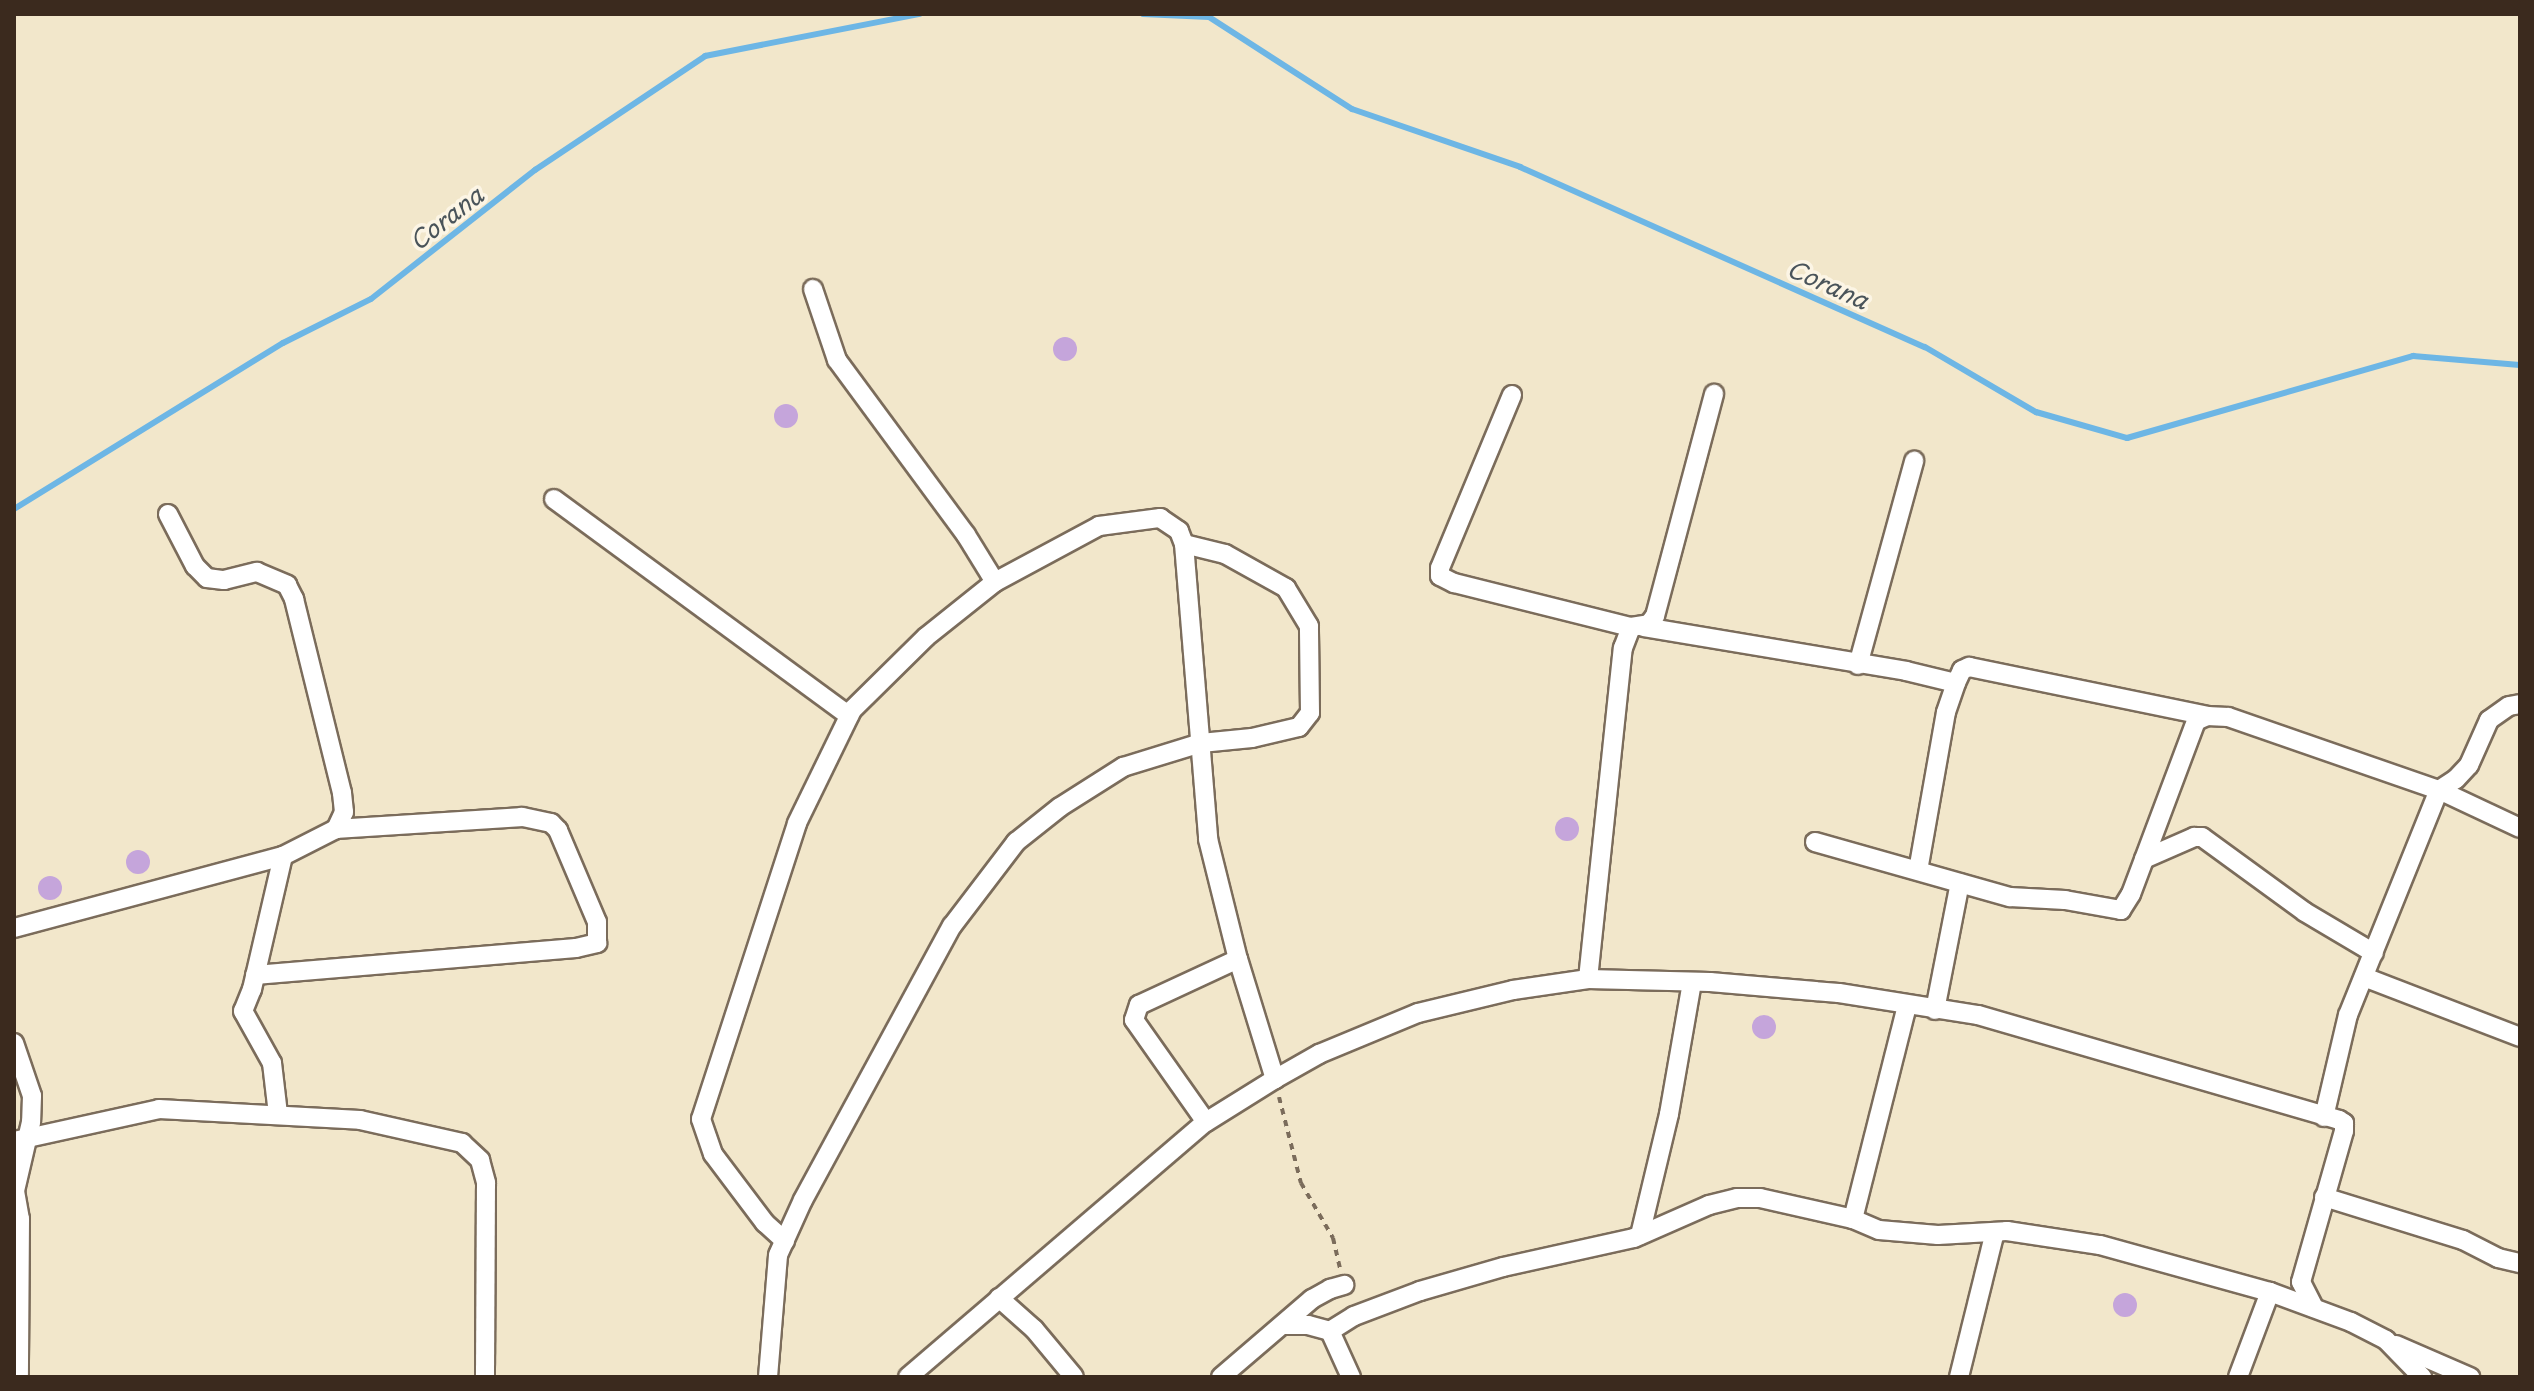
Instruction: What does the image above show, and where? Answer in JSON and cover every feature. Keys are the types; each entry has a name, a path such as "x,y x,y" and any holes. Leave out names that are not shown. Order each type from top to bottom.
{"street":[{"path":"813,289 837,360 966,535 995,582"},
{"path":"1588,979 1623,648 1638,627 1655,616 1714,394"},
{"path":"1512,395 1440,568 1440,576 1454,583 1638,627 1956,683"},
{"path":"1858,665 1914,461"},
{"path":"554,499 849,716"},
{"path":"168,514 195,566 207,578 224,580 257,572 287,585 294,599 342,793 344,812 336,829"},
{"path":"785,1241 765,1223 713,1154 701,1119 797,823 849,716 926,637 995,582 1099,526 1160,518 1179,531 1184,544 1208,839 1238,959 1275,1079"},
{"path":"768,1377 778,1255 803,1200 952,926 1016,842 1060,807 1123,767 1201,743 1252,738 1299,727 1310,713 1312,645 1309,626 1286,588 1225,554 1184,544"},
{"path":"1918,871 1946,712 1962,670 1969,667 2207,716 2228,717 2439,790 2520,828"},
{"path":"2324,1117 2348,1015 2439,790 2456,779 2469,765 2489,720 2509,706 2520,704"},
{"path":"1815,842 2010,897 2075,901 2121,910 2129,900 2196,721 2207,716"},
{"path":"14,928 283,856 336,829 522,817 551,823 558,830 597,922 597,943 576,948 255,975"},
{"path":"2144,859 2194,837 2202,837 2293,904 2374,953"},
{"path":"278,1114 272,1063 243,1011 255,975 283,856"},
{"path":"1935,1010 1960,883"},
{"path":"1206,1122 1134,1020 1139,1005 1238,959"},
{"path":"2364,977 2520,1037"},
{"path":"908,1377 1206,1122 1275,1079 1319,1054 1418,1013 1513,990 1588,979 1692,982 1839,993 1978,1015 2339,1120 2344,1126 2301,1282 2314,1308"},
{"path":"1640,1235 1669,1114 1692,982"},
{"path":"1853,1219 1907,1006"},
{"path":"14,1043 32,1096 31,1122 20,1140 15,1191 20,1219 19,1377"},
{"path":"20,1140 159,1109 360,1120 447,1138 474,1151 480,1160 486,1183 485,1377"},
{"path":"2324,1197 2463,1240 2498,1258 2520,1263"},
{"path":"1283,1325 1308,1325 1330,1331 1354,1316 1420,1291 1503,1267 1640,1235 1709,1205 1737,1198 1760,1198 1853,1219 1879,1230 1938,1235 2007,1231 2100,1245 2270,1292 2314,1308 2470,1377"},
{"path":"1959,1377 1995,1232"},
{"path":"1221,1377 1312,1299 1344,1285"},
{"path":"2238,1377 2270,1292"},
{"path":"999,1298 1034,1329 1074,1377"},
{"path":"1330,1331 1351,1377"},
{"path":"2386,1340 2422,1377"}],"path":[{"path":"1275,1079 1301,1183 1333,1238 1344,1285"}],"building":[{"path":"1065,337 1074,340 1077,349 1074,358 1065,361 1056,358 1053,349 1056,340"},
{"path":"786,404 795,407 798,416 795,425 786,428 777,425 774,416 777,407"},
{"path":"1567,817 1576,820 1579,829 1576,838 1567,841 1558,838 1555,829 1558,820"},
{"path":"138,850 147,853 150,862 147,871 138,874 129,871 126,862 129,853"},
{"path":"50,876 59,879 62,888 59,897 50,900 41,897 38,888 41,879"},
{"path":"1764,1015 1773,1018 1776,1027 1773,1036 1764,1039 1755,1036 1752,1027 1755,1018"},
{"path":"2125,1293 2134,1296 2137,1305 2134,1314 2125,1317 2116,1314 2113,1305 2116,1296"}],"waterway":[{"name":"Corana","path":"14,509 283,343 371,299 535,170 705,56 920,14"},
{"name":"Corana","path":"1143,14 1209,17 1352,109 1520,167 1925,347 2036,412 2127,438 2413,356 2520,365"}]}
